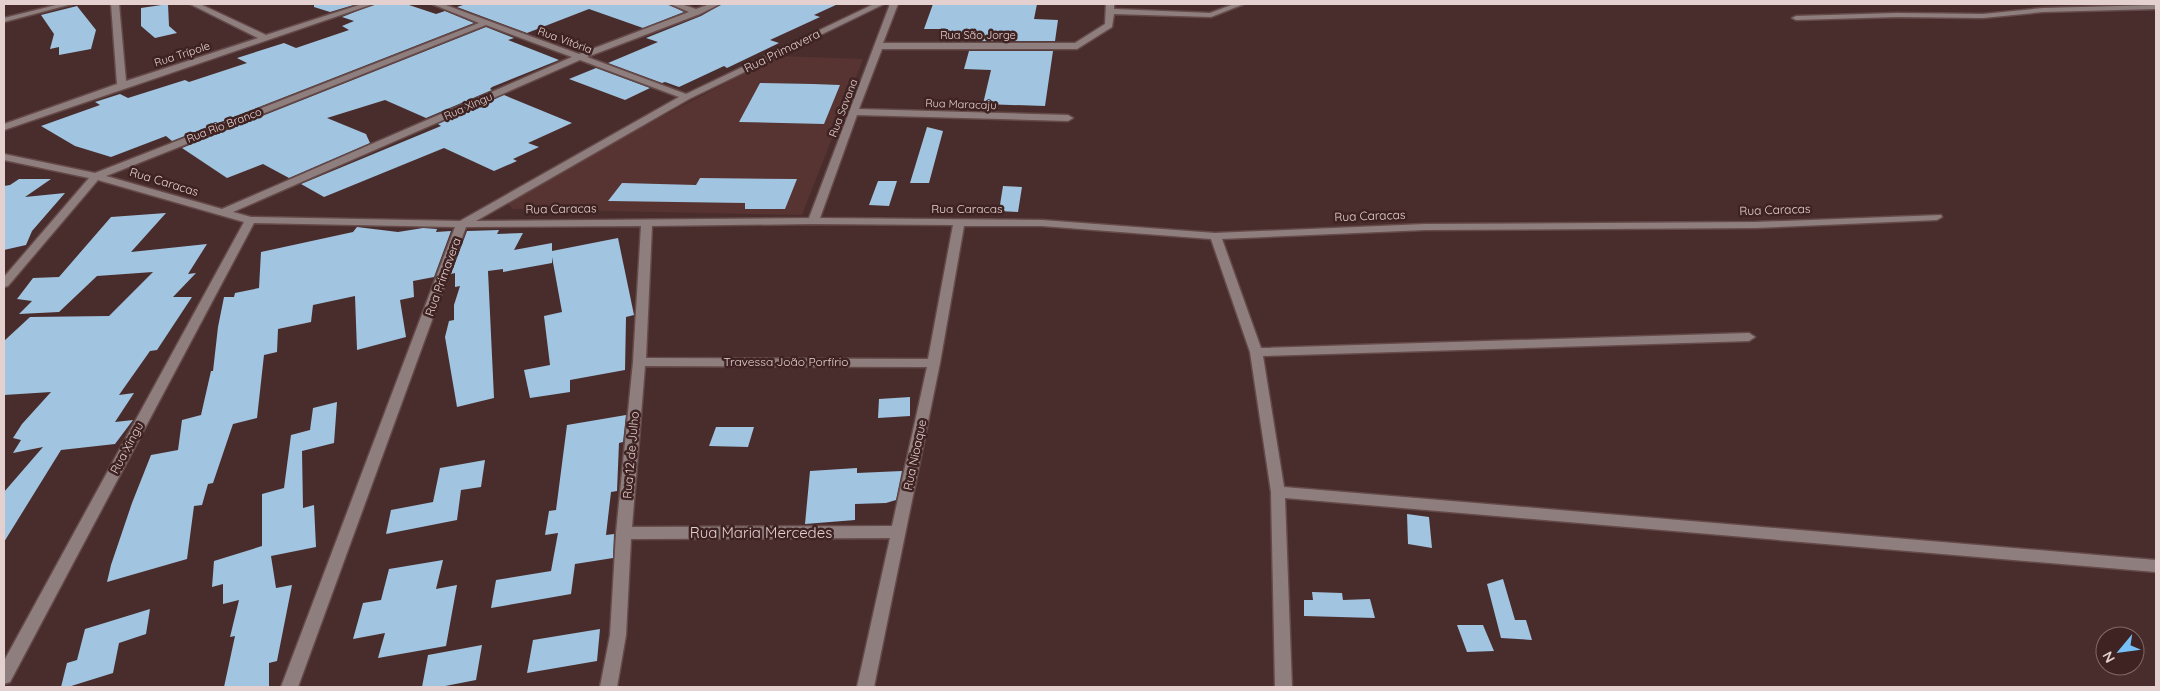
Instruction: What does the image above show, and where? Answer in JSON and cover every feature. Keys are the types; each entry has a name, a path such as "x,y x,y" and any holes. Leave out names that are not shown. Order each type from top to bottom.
{"street":[{"path":"4,20 68,4"},
{"path":"115,4 122,85"},
{"path":"194,4 264,38"},
{"name":"Rua Trípole","path":"4,127 122,85 369,4"},
{"name":"Rua Vitória","path":"436,4 686,97"},
{"path":"674,4 697,12"},
{"name":"Rua Xingu","path":"222,213 580,57 716,4"},
{"name":"Rua Primavera","path":"289,687 462,224 686,97 880,4"},
{"name":"Rua Savana","path":"813,221 894,4"},
{"path":"1110,7 1211,15 1240,4"},
{"name":"Rua São Jorge","path":"878,46 1077,46 1109,25 1110,7"},
{"path":"1796,18 1897,14 1982,16 2043,10 2156,7"},
{"name":"Rua Rio Branco","path":"4,284 96,176 485,23"},
{"name":"Rua Maracaju","path":"853,112 1068,118"},
{"name":"Rua Caracas","path":"4,157 96,176 250,220 462,224 813,221 1042,223 1215,236 1425,227 1755,225 1937,217"},
{"name":"Rua Xingu","path":"4,677 250,220"},
{"name":"Rua 12 de Julho","path":"608,687 618,635 624,534 639,362 647,222"},
{"name":"Rua Nioaque","path":"866,687 934,363 959,223"},
{"path":"1215,236 1256,352 1278,492 1283,687"},
{"path":"1256,352 1748,337"},
{"name":"Travessa João Porfírio","path":"639,362 934,363"},
{"path":"1278,492 2156,566"},
{"name":"Rua Maria Mercedes","path":"624,534 898,532"}],"shaded area":[{"path":"778,56 863,59 802,215 513,209 504,199"}],"building":[{"path":"168,4 169,26 177,33 155,38 141,26 141,8"},
{"path":"314,4 357,4 330,12 314,7"},
{"path":"375,4 406,4 436,14 445,11 474,23 172,141 166,136 111,157 75,146 41,126 100,105 95,102 120,94 128,98 185,80 189,82 247,63 237,58 284,43 296,48 349,30 342,26 354,21 342,17"},
{"path":"466,4 668,4 684,12 643,28 589,9 527,33 457,7"},
{"path":"722,4 838,4 814,15 820,17 770,40 779,43 727,68 724,66 679,87 665,82 662,83 608,63 658,42 646,38 701,16"},
{"path":"933,4 1037,4 1034,19 1058,20 1055,41 972,41 973,37 946,37 948,29 924,29"},
{"path":"77,6 96,30 91,49 59,55 59,47 50,49 54,34 41,15"},
{"path":"486,27 514,38 508,40 559,60 492,87 490,89 492,90 426,118 385,100 327,118 366,134 370,143 289,178 263,164 227,178 182,148"},
{"path":"969,51 1053,51 1045,106 983,104 991,70 964,69"},
{"path":"596,68 650,88 625,100 569,79"},
{"path":"760,83 840,85 824,124 739,122"},
{"path":"504,95 572,123 528,143 539,147 513,159 517,161 494,171 444,148 324,197 301,184 441,126 438,124"},
{"path":"927,127 943,131 929,183 910,183"},
{"path":"700,178 797,179 785,209 745,209 745,203 608,201 622,183 696,185"},
{"path":"19,179 51,179 25,197 65,193 32,231 26,245 4,250 4,186 10,185"},
{"path":"878,181 897,181 889,206 869,205"},
{"path":"1003,186 1022,187 1018,212 999,211"},
{"path":"166,213 131,252 207,244 188,274 196,273 173,297 192,297 157,350 150,351 119,395 134,393 115,422 133,420 115,444 61,450 4,542 4,492 43,447 13,453 21,440 13,438 22,424 51,392 4,395 4,341 30,317 109,316 153,272 97,276 59,312 19,314 32,301 17,299 33,278 59,277 111,217"},
{"path":"357,227 398,232 423,228 437,229 436,232 451,231 434,277 413,281 414,297 400,300 406,337 357,350 355,296 313,305 311,322 278,329 277,352 264,355 257,418 233,424 213,483 208,484 202,505 194,506 187,559 107,582 132,503 151,455 178,450 182,420 201,415 211,371 213,371 218,327 224,297 234,297 235,293 259,288 261,252 353,232"},
{"path":"499,230 497,234 523,233 514,250 552,243 552,251 618,238 634,315 626,317 625,370 570,380 570,392 530,398 524,370 550,365 544,316 562,312 552,257 552,263 503,272 503,269 488,271 494,398 457,407 445,337 449,321 454,320 454,305 460,286 455,287 455,273 451,274 467,231"},
{"path":"910,397 910,416 878,418 879,399"},
{"path":"337,402 334,443 302,451 303,508 314,505 316,547 271,556 276,588 292,585 277,661 269,663 269,687 224,687 235,636 230,637 239,600 223,604 223,584 212,587 214,561 262,546 262,494 284,488 291,435 310,430 313,408"},
{"path":"626,415 623,442 619,443 617,491 611,492 606,535 614,534 613,558 575,564 571,594 491,608 496,580 551,571 558,533 545,535 549,511 556,510 567,425"},
{"path":"716,427 754,427 748,447 709,446"},
{"path":"485,460 481,487 461,490 457,520 386,534 391,510 433,502 440,468"},
{"path":"857,468 857,473 902,471 896,500 886,503 855,504 855,520 805,524 810,471"},
{"path":"1407,514 1429,517 1432,548 1408,544"},
{"path":"443,560 436,589 457,585 446,646 378,658 385,633 353,639 363,603 381,600 389,569"},
{"path":"1503,579 1515,620 1526,620 1532,640 1501,638 1487,584"},
{"path":"1312,592 1342,593 1343,600 1370,599 1375,618 1304,616 1304,600 1313,600"},
{"path":"150,609 146,634 119,643 113,673 68,687 61,687 67,663 77,660 85,629"},
{"path":"1457,625 1483,625 1494,651 1467,652"},
{"path":"600,629 597,661 527,673 533,640"},
{"path":"482,645 476,680 440,687 422,687 428,655"}]}
